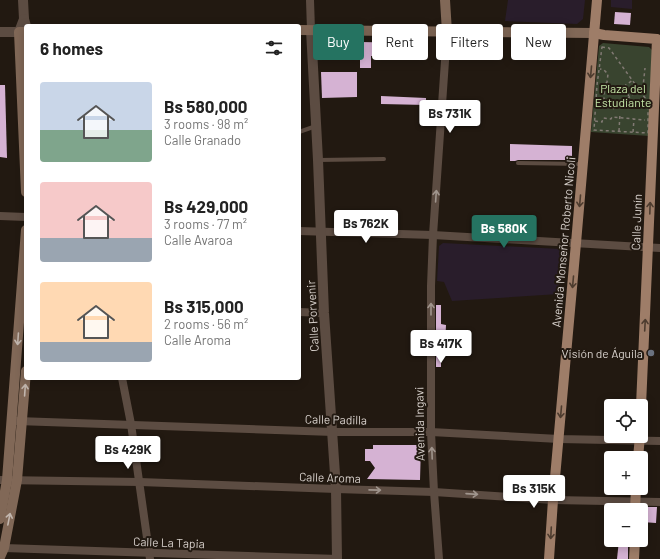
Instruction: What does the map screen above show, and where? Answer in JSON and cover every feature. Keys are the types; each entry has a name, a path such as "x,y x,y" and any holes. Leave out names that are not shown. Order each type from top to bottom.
{"main road":[{"name":"Avenida Ingavi","path":"445,0 446,24"},
{"name":"Avenida Monseñor Roberto Nicoli","path":"549,559 597,0"},
{"path":"301,30 436,32"},
{"path":"503,32 594,33 658,39"},
{"name":"Calle Junín","path":"641,399 658,39"},
{"path":"17,421 24,272"},
{"path":"0,519 24,380"},
{"path":"1,551 8,480"},
{"path":"634,559 635,547"}],"street":[{"path":"0,32 24,27 23,0"},
{"name":"Calle Porvenir","path":"310,0 324,313 336,489 337,559"},
{"name":"Avenida Ingavi","path":"439,559 431,432 431,286 445,60"},
{"path":"0,216 24,217"},
{"path":"301,231 433,235 660,248"},
{"path":"301,312 324,313"},
{"path":"122,380 131,424 150,556"},
{"name":"Calle Padilla","path":"17,421 333,432 431,432 559,439 604,439"},
{"name":"Calle Padilla","path":"648,440 660,441"},
{"name":"Calle Aroma","path":"8,480 140,482 434,492 604,504"},
{"name":"Calle Aroma","path":"648,504 660,502"},
{"name":"Calle La Tapia","path":"1,551 150,556 337,559"}],"lane":[{"path":"301,131 316,126"},
{"path":"318,160 384,159"},
{"path":"518,163 583,164"}],"path":[{"path":"609,48 648,102"},
{"path":"613,109 643,87 645,68"},
{"path":"596,101 601,102 604,100 604,86 607,82 608,74 604,70 599,69"},
{"path":"630,97 624,87 633,80"},
{"path":"619,131 620,113"},
{"path":"648,133 594,130 595,121 602,122 603,118 611,119 612,117 620,117 649,120"},
{"path":"633,132 634,119"}],"shaded area":[{"path":"508,0 585,0 583,19 577,24 505,21"},
{"path":"611,0 632,0 632,9 611,7"},
{"path":"443,243 561,249 563,251 559,294 452,301 444,282 437,281 439,246"}],"green space":[{"name":"Plaza del Estudiante","path":"603,43 649,47 652,50 649,136 591,132 599,46"}],"building":[{"path":"615,12 631,13 630,25 614,24"},
{"path":"364,42 372,42 371,68 360,68 360,60 364,60"},
{"path":"321,72 357,72 357,97 322,98"},
{"path":"0,85 5,85 7,158 0,157"},
{"path":"381,96 426,98 426,105 381,104"},
{"path":"510,144 572,146 572,160 510,161"},
{"path":"436,305 441,305 441,324 446,325 445,346 441,346 441,367 436,367"},
{"path":"373,445 421,445 420,480 367,479 375,468 370,461 365,461 365,449 373,449"},
{"path":"648,507 657,507 656,523 648,522"},
{"path":"618,547 628,547 628,559 617,559"}],"place":[{"name":"Visión de Águila","path":"651,353"}]}
